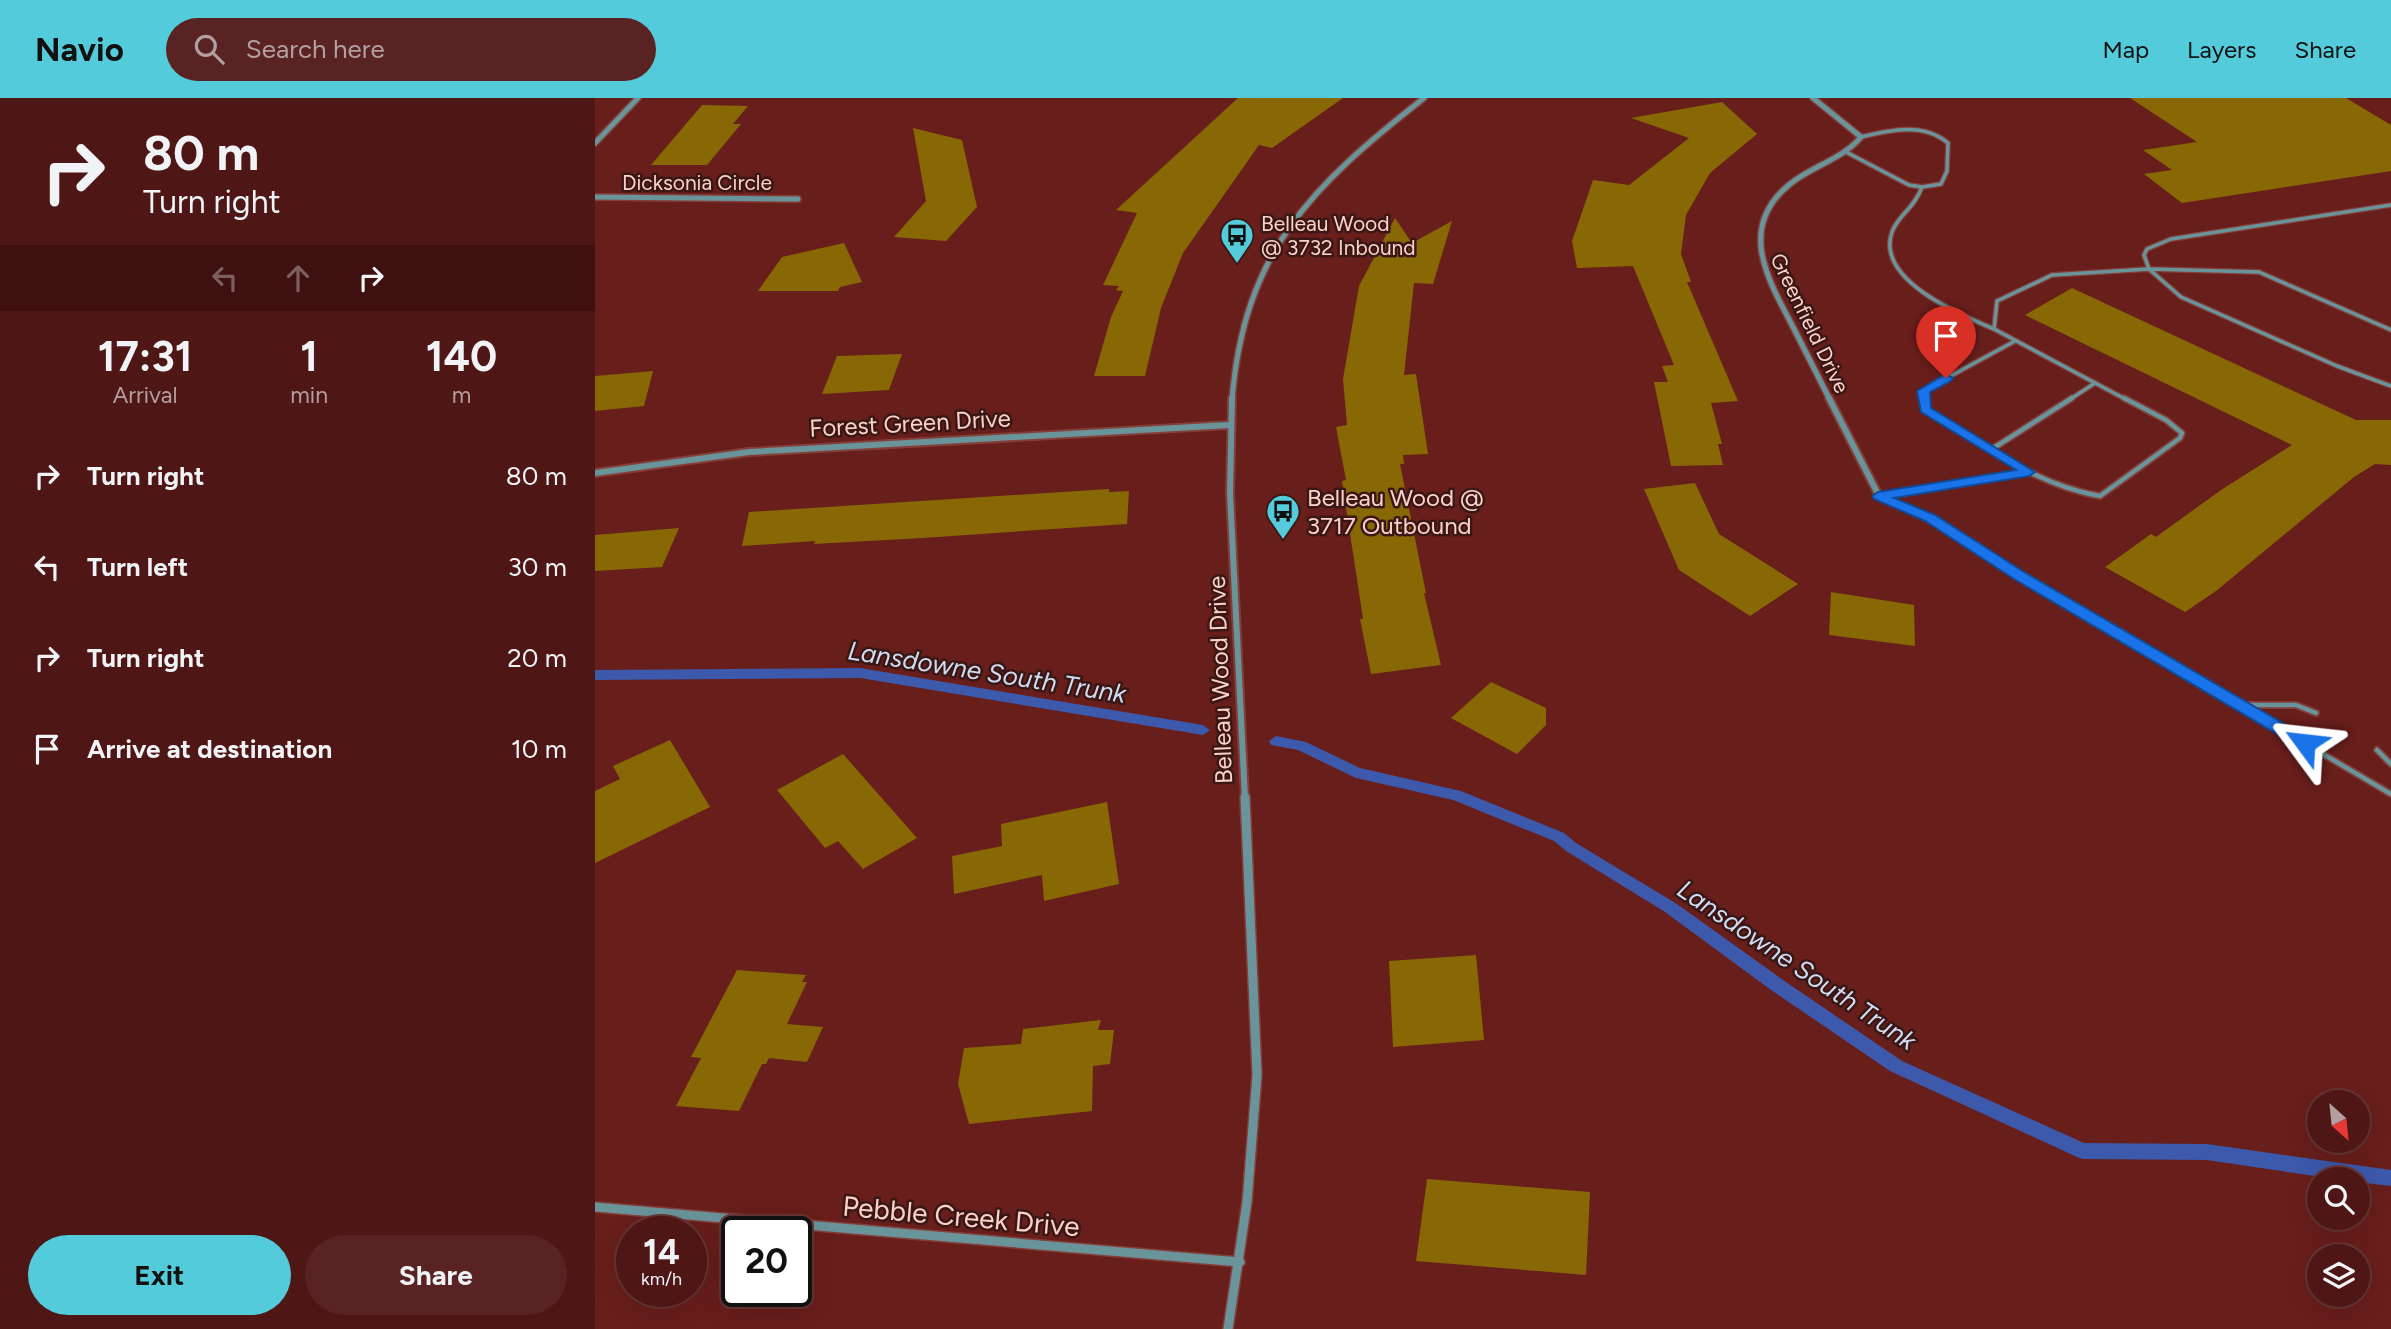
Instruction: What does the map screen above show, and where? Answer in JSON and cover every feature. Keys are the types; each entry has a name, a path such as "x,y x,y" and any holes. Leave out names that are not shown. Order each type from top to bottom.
{"street":[{"path":"595,143 638,98"},
{"name":"Belleau Wood Drive","path":"1228,1329 1240,1262 1251,1166 1257,1073 1249,856 1240,749 1229,425 1240,336 1251,298 1275,245 1308,199 1363,145 1424,98"},
{"path":"1813,98 1861,137"},
{"name":"Greenfield Drive","path":"1861,137 1846,152 1819,165 1790,184 1771,205 1760,228 1758,251 1766,275 1878,496"},
{"name":"Dicksonia Circle","path":"595,197 798,199"},
{"name":"Forest Green Drive","path":"595,473 762,451 1229,425"},
{"name":"Pebble Creek Drive","path":"595,1208 1240,1262"}],"lane":[{"path":"1846,152 1909,185 1922,187 1941,184 1947,172 1948,143 1941,135 1926,130 1861,137"},
{"path":"1922,187 1917,202 1896,223 1891,237 1893,254 1901,271 1917,289 1944,306 1994,329 2177,427 2182,433 2181,438 2100,496 2073,493 2029,472 1925,410 1923,391 2015,341"},
{"path":"2391,205 2171,239 2147,249 2144,255 2149,269 2181,296 2337,366 2391,386"},
{"path":"1994,329 1997,300 2052,275 2149,269 2259,272 2391,330"},
{"path":"1992,449 2095,383"},
{"path":"1878,496 2029,472"},
{"path":"1878,496 1930,518 2019,575 2391,794"},
{"path":"2240,705 2296,705 2316,713"},
{"path":"2377,750 2391,764"}],"building":[{"path":"1238,98 1343,98 1272,148 1259,145 1183,253 1161,308 1145,376 1094,376 1111,317 1123,291 1116,290 1119,286 1103,285 1137,213 1116,210"},
{"path":"2130,98 2346,98 2391,125 2391,171 2182,203 2144,174 2172,170 2143,150 2197,142"},
{"path":"1722,102 1757,134 1710,173 1686,215 1681,254 1691,282 1687,282 1738,401 1711,403 1722,444 1718,444 1723,465 1671,466 1654,382 1668,382 1662,366 1674,365 1633,266 1577,268 1572,241 1593,180 1629,185 1689,138 1631,118"},
{"path":"702,105 748,106 733,124 741,124 707,165 651,165"},
{"path":"913,128 962,140 977,207 946,241 894,237 926,201"},
{"path":"1395,218 1412,243 1452,221 1433,284 1414,283 1404,375 1416,374 1428,454 1403,455 1404,464 1400,464 1424,593 1441,665 1371,674 1360,619 1363,619 1342,481 1346,480 1336,427 1347,425 1343,379 1359,286"},
{"path":"844,243 862,282 840,287 838,291 758,291 782,257"},
{"path":"2072,288 2356,420 2391,420 2391,465 2375,464 2354,477 2216,591 2185,612 2105,567 2151,534 2156,537 2221,490 2292,445 2025,315"},
{"path":"902,354 889,390 822,394 837,356"},
{"path":"653,371 644,406 595,411 595,376"},
{"path":"1695,483 1719,534 1798,584 1750,616 1679,570 1644,489"},
{"path":"1109,489 1109,492 1129,491 1127,524 923,538 742,546 749,512"},
{"path":"679,528 662,567 595,571 595,535"},
{"path":"1831,592 1914,605 1915,646 1829,635"},
{"path":"1491,682 1546,708 1546,725 1517,754 1451,718"},
{"path":"670,740 710,807 595,863 595,791 620,779 613,766"},
{"path":"843,754 917,838 863,869 838,841 825,848 777,790"},
{"path":"1107,802 1119,884 1044,901 1042,875 954,894 952,856 1002,846 1001,824"},
{"path":"1476,955 1484,1040 1393,1047 1389,961"},
{"path":"737,970 806,975 802,982 807,982 787,1024 823,1027 807,1062 769,1058 766,1064 762,1064 739,1111 676,1106 701,1058 691,1057"},
{"path":"1101,1020 1098,1030 1114,1030 1110,1064 1093,1066 1092,1111 969,1124 958,1084 964,1048 1021,1044 1023,1029"},
{"path":"1427,1179 1590,1192 1586,1275 1416,1261"}],"waterway":[{"name":"Lansdowne South Trunk","path":"595,675 860,673 1203,730"},
{"name":"Lansdowne South Trunk","path":"1276,741 1301,746 1356,773 1456,795 1559,837 1671,908 1896,1066 2083,1151 2207,1152 2391,1178"}],"place":[{"name":"Belleau Wood @ 3732 Inbound","path":"1237,265"},
{"name":"Belleau Wood @ 3717 Outbound","path":"1283,541"}],"route":[{"path":"1946,378 1923,391 1925,410 2029,472 1878,496 1930,518 2019,575 2305,743"}]}
